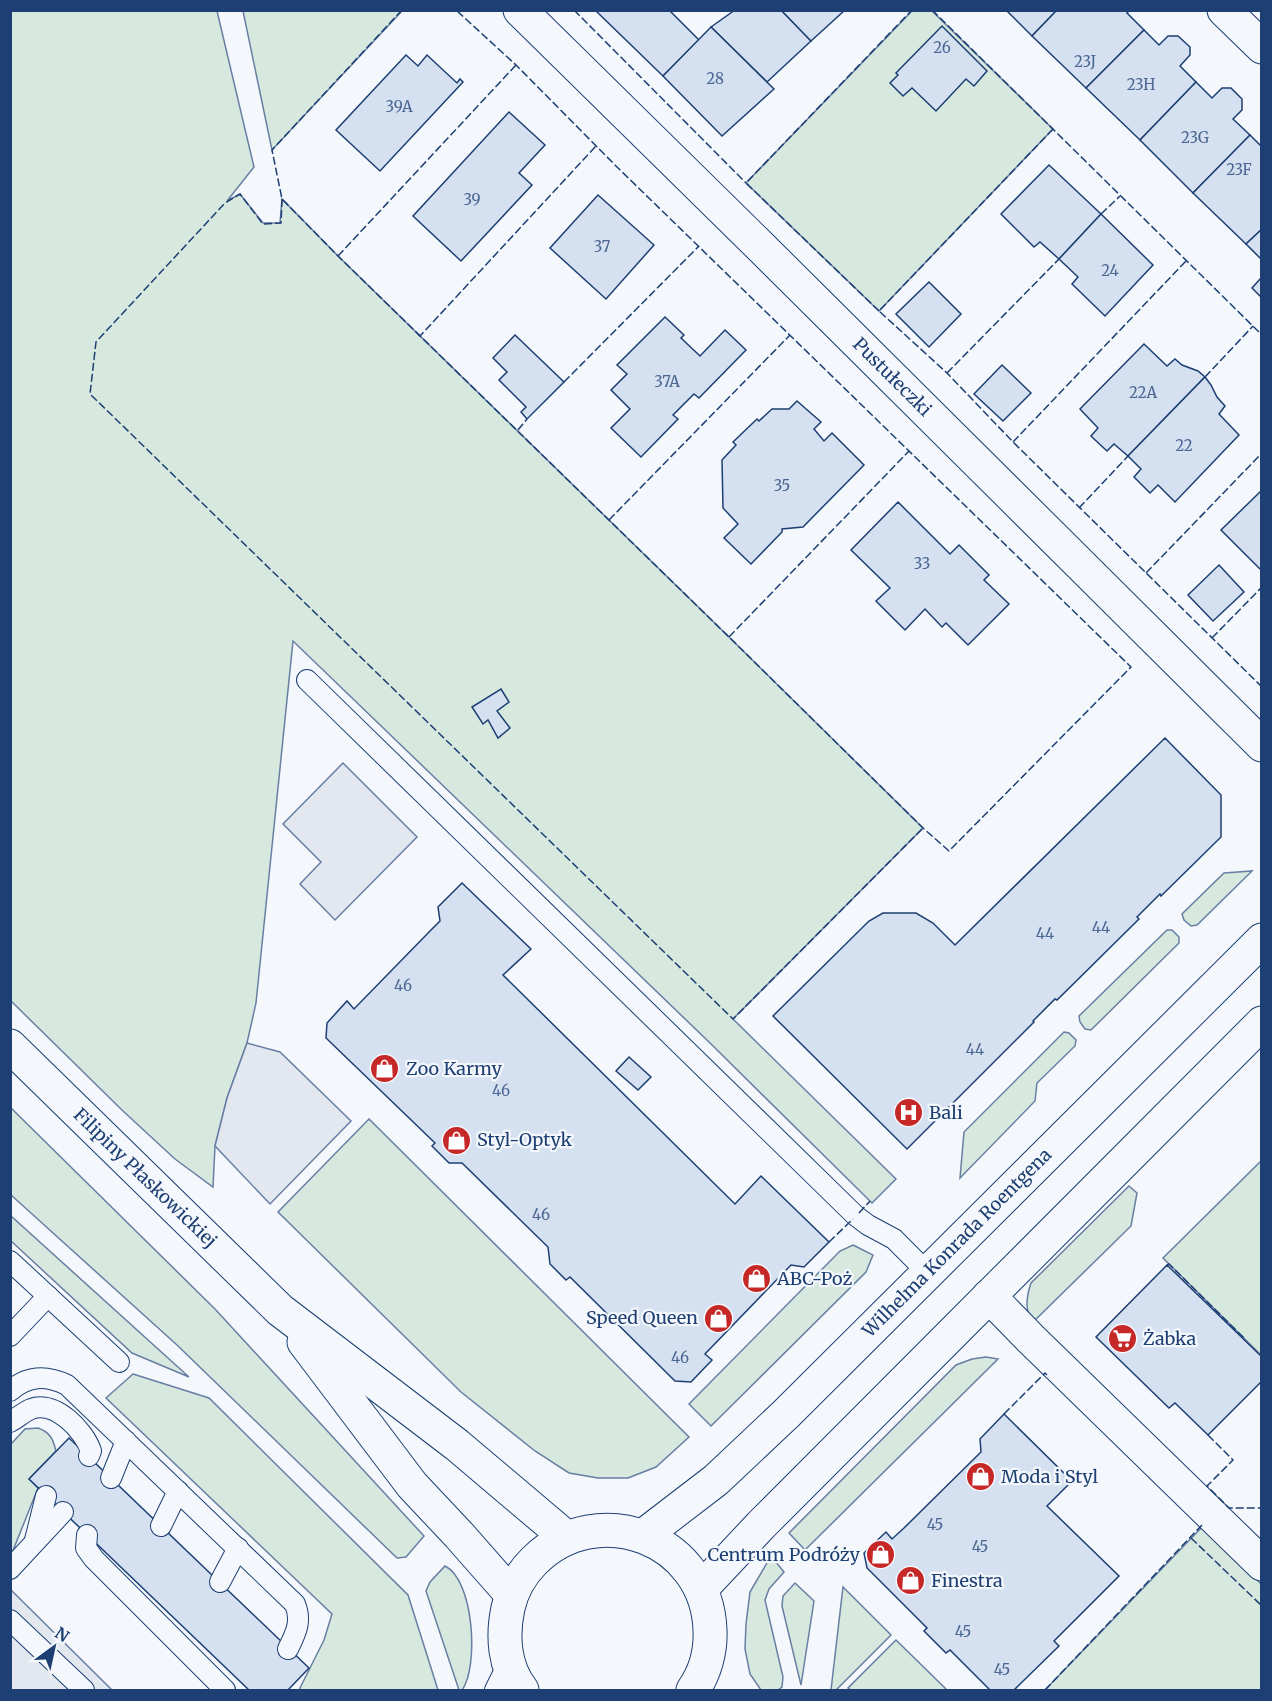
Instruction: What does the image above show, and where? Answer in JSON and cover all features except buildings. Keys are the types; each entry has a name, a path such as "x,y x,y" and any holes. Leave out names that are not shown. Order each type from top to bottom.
{"street":[{"name":"Pustułeczki","path":"520,10 813,298 1262,746"},
{"path":"1224,10 1262,47"},
{"name":"Wilhelma Konrada Roentgena","path":"643,1536 716,1480 786,1414 1262,940"},
{"path":"701,1589 761,1525 1262,1023"},
{"name":"Filipiny Płaskowickiej","path":"10,1046 280,1310 457,1445 567,1538"},
{"path":"989,1296 1262,1564"},
{"name":"Filipiny Płaskowickiej","path":"280,1310 412,1485 511,1594"},
{"path":"508,1682 504,1629 511,1594 525,1570 544,1551 567,1538 592,1530 618,1530 643,1536 671,1552 693,1575 701,1589 710,1615 706,1684"}],"lane":[{"path":"307,680 856,1216 894,1239 928,1273"},
{"path":"10,1261 118,1362"},
{"path":"10,1336 48,1296"},
{"path":"10,1391 32,1378 44,1377 67,1384 295,1604 299,1620 298,1628 288,1649"},
{"path":"10,1422 32,1408 54,1410 75,1435 87,1440 91,1451 89,1456"},
{"path":"111,1478 126,1441"},
{"path":"161,1526 178,1491"},
{"path":"34,1542 46,1496"},
{"path":"10,1569 63,1512"},
{"path":"87,1535 85,1542 87,1552 133,1589 187,1642 221,1689"},
{"path":"220,1582 238,1548"},
{"path":"10,1620 84,1690"}],"shaded area":[{"path":"243,10 402,11 272,150"},
{"path":"10,11 217,11 254,167 227,201 240,194 263,223 280,223 282,199 923,828 733,1019 896,1179 872,1203 710,1043 293,641 256,1003 247,1043 227,1098 215,1146 213,1187 175,1159 11,1001"},
{"path":"912,11 932,11 1053,129 879,311 746,183"},
{"path":"343,763 417,837 335,920 300,884 321,862 283,824"},
{"path":"1252,871 1197,925 1191,926 1184,920 1182,914 1224,873"},
{"path":"1167,930 1172,930 1179,937 1179,943 1091,1030 1085,1029 1079,1016"},
{"path":"1064,1032 1069,1033 1076,1040 1075,1046 1037,1083 1035,1101 960,1178 964,1132"},
{"path":"247,1043 280,1052 351,1121 270,1204 215,1146 227,1098"},
{"path":"11,1108 215,1309 424,1536 406,1557 397,1558 177,1345 11,1195"},
{"path":"369,1119 689,1437 656,1467 628,1478 598,1478 569,1473 535,1451 461,1392 278,1212"},
{"path":"1261,1161 1261,1355 1163,1258"},
{"path":"1129,1186 1137,1193 1131,1226 1032,1323 1027,1303 1031,1283"},
{"path":"10,1216 189,1377 132,1353 11,1241"},
{"path":"853,1245 873,1255 866,1272 711,1426 689,1404 840,1251"},
{"path":"986,1357 998,1359 805,1550 789,1533 956,1365"},
{"path":"133,1374 209,1398 408,1595 438,1690 299,1690 324,1640 332,1614 106,1398"},
{"path":"38,1428 50,1436 56,1451 29,1479 38,1488 11,1554 11,1444 25,1429"},
{"path":"1203,1526 1261,1584 1261,1690 1045,1690"},
{"path":"771,1556 784,1572 769,1589 765,1600 783,1677 782,1687 778,1690 761,1690 750,1674 745,1649 746,1624 750,1592"},
{"path":"445,1566 455,1574 462,1588 468,1605 471,1625 471,1663 462,1690 459,1690 426,1591 430,1582"},
{"path":"795,1583 814,1601 801,1685 782,1606 783,1596"},
{"path":"843,1587 891,1635 836,1690 831,1690"},
{"path":"11,1590 112,1690 11,1690"},
{"path":"896,1640 947,1690 851,1690 848,1688"}],"fence":[{"path":"402,10 272,150 282,199 949,851 1131,667 617,167 516,65 456,10"},
{"path":"574,10 746,183"},
{"path":"879,311 746,183 912,10"},
{"path":"932,10 1262,335"},
{"path":"338,256 516,65"},
{"path":"1053,129 879,311 947,373 1013,442 1262,687"},
{"path":"418,334 420,336 596,146"},
{"path":"282,199 281,223 263,224 240,194 225,203 96,342 90,394 733,1019 923,828"},
{"path":"1101,214 1120,196"},
{"path":"564,382 699,246"},
{"path":"947,373 1059,259"},
{"path":"1013,442 1186,261"},
{"path":"1205,377 1253,326"},
{"path":"609,520 790,335"},
{"path":"518,430 527,419"},
{"path":"729,637 909,451"},
{"path":"1146,573 1262,453"},
{"path":"1079,508 1128,456"},
{"path":"1212,638 1262,587"},
{"path":"859,1213 870,1201"},
{"path":"829,1242 853,1219"},
{"path":"1167,1265 1169,1264 1244,1338"},
{"path":"1004,1414 1045,1373 1047,1375"},
{"path":"1208,1435 1233,1460 1207,1486 1229,1508 1262,1508"},
{"path":"1045,1690 1202,1525"},
{"path":"1191,1538 1262,1606"}],"place":[{"name":"Zoo Karmy","path":"385,1069"},
{"name":"Bali","path":"908,1113"},
{"name":"Styl-Optyk","path":"456,1140"},
{"name":"ABC-Poż","path":"756,1279"},
{"name":"Speed Queen","path":"719,1318"},
{"name":"Żabka","path":"1122,1339"},
{"name":"Moda i Styl","path":"980,1477"},
{"name":"Centrum Podróży","path":"881,1555"},
{"name":"Finestra","path":"910,1581"}]}
